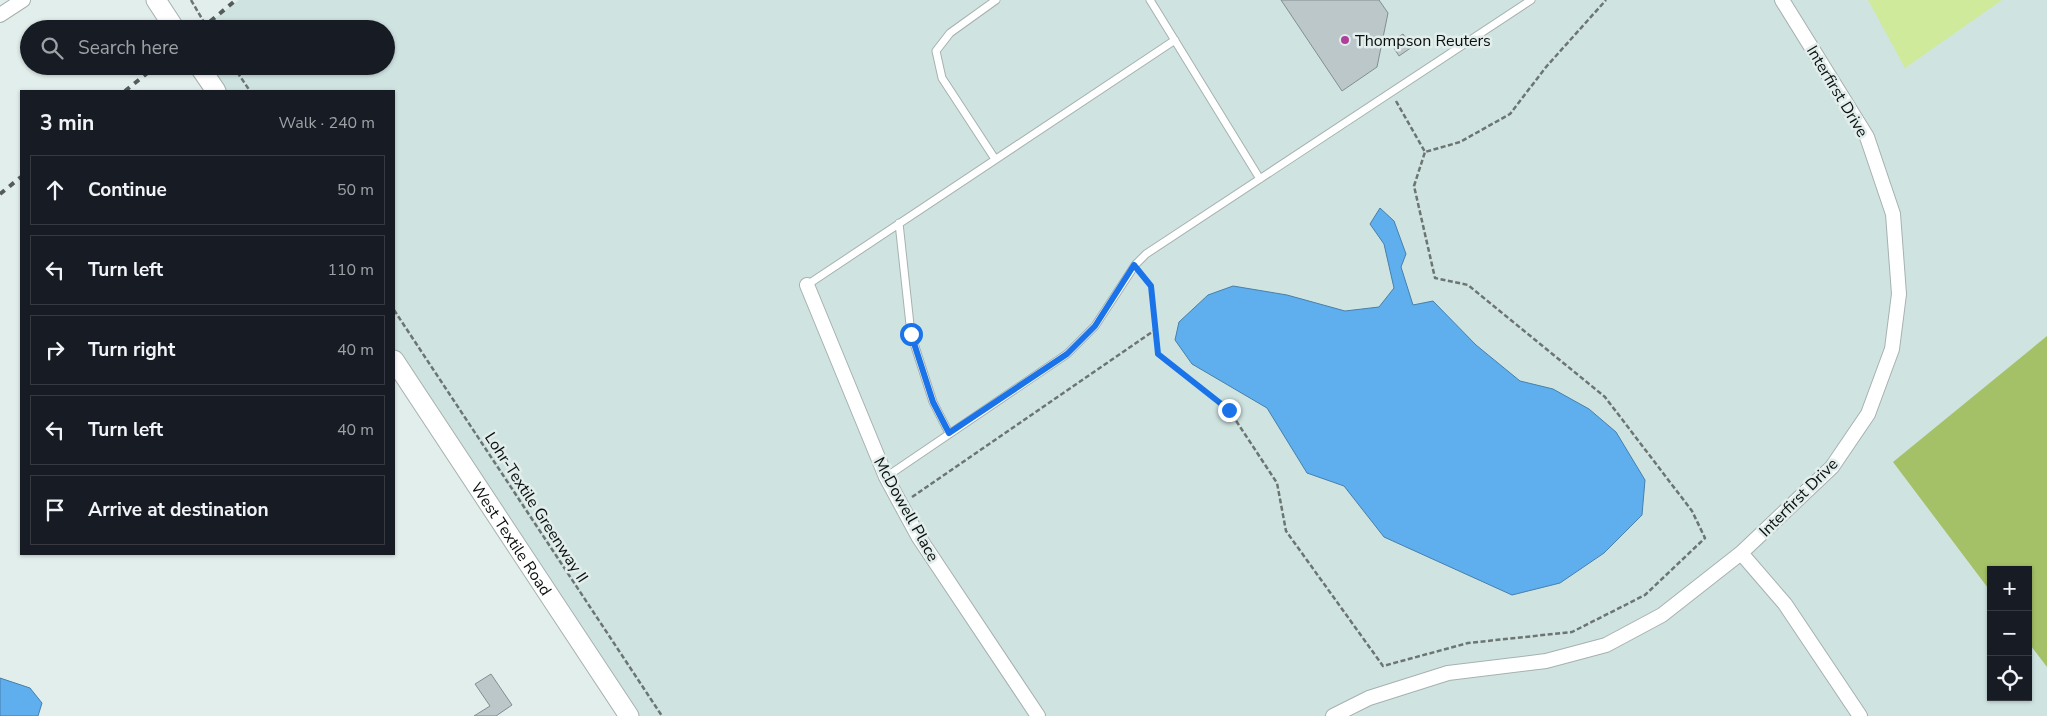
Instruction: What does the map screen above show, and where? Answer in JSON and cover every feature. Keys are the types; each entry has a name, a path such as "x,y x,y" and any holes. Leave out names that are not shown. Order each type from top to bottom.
{"main road":[{"path":"156,0 169,20"},
{"path":"205,75 215,90"},
{"name":"West Textile Road","path":"395,362 629,716"}],"street":[{"path":"0,15 23,0"},
{"name":"Interfirst Drive","path":"1333,716 1369,698 1448,673 1546,661 1606,645 1662,615 1740,553 1832,467 1868,414 1892,349 1899,294 1893,214 1867,137 1782,0"},
{"name":"McDowell Place","path":"807,284 886,477 918,536 1038,716"},
{"path":"1740,553 1785,604 1860,716"}],"lane":[{"path":"995,159 942,78 936,51 950,33 996,0"},
{"path":"1150,0 1260,179"},
{"path":"886,477 1067,354 1095,326 1134,265 1146,254 1531,0"},
{"path":"807,284 1175,40"},
{"path":"900,223 911,334 933,402 949,433"}],"path":[{"path":"192,0 203,20"},
{"path":"1425,152 1460,142 1510,114 1546,67 1606,0"},
{"path":"239,75 249,90"},
{"path":"1134,265 1151,286 1158,354 1229,410 1277,483 1286,530 1383,666 1468,643 1572,632 1646,595 1705,538 1692,511 1605,397 1468,285 1435,278 1414,186 1425,152 1391,92"},
{"name":"Lohr-Textile Greenway II","path":"395,312 662,716"},
{"path":"901,505 1156,330"}],"shaded area":[{"path":"239,0 2047,0 2047,716 629,716 395,362 395,90 215,90 205,75 395,75 395,20 213,20"}],"green space":[{"path":"1868,0 2002,0 1905,68"},
{"path":"2047,336 2047,667 2032,647 2032,566 1987,566 1987,587 1893,462"}],"water":[{"path":"1380,208 1394,221 1406,254 1401,267 1413,305 1433,301 1476,345 1520,381 1553,389 1589,409 1616,432 1645,480 1642,515 1604,553 1560,583 1512,595 1384,537 1344,486 1307,473 1267,408 1192,364 1175,340 1179,322 1208,295 1233,286 1287,295 1345,311 1379,307 1394,288 1384,244 1370,224"},
{"path":"0,678 30,688 42,703 38,716 0,716"}],"building":[{"name":"Thompson Reuters","path":"1281,0 1379,0 1388,13 1377,67 1342,91"},
{"path":"1403,34 1412,47 1399,56 1390,42"},
{"path":"491,674 512,705 496,716 474,716 490,706 475,684"}],"railway":[{"path":"212,20 236,0"},
{"path":"126,90 145,75"},
{"path":"0,194 20,178"}],"place":[{"name":"Thompson Reuters","path":"1345,40"}],"route":[{"path":"911,334 933,402 949,433 1067,354 1095,326 1111,298 1134,265 1151,286 1158,354 1229,410"}]}
